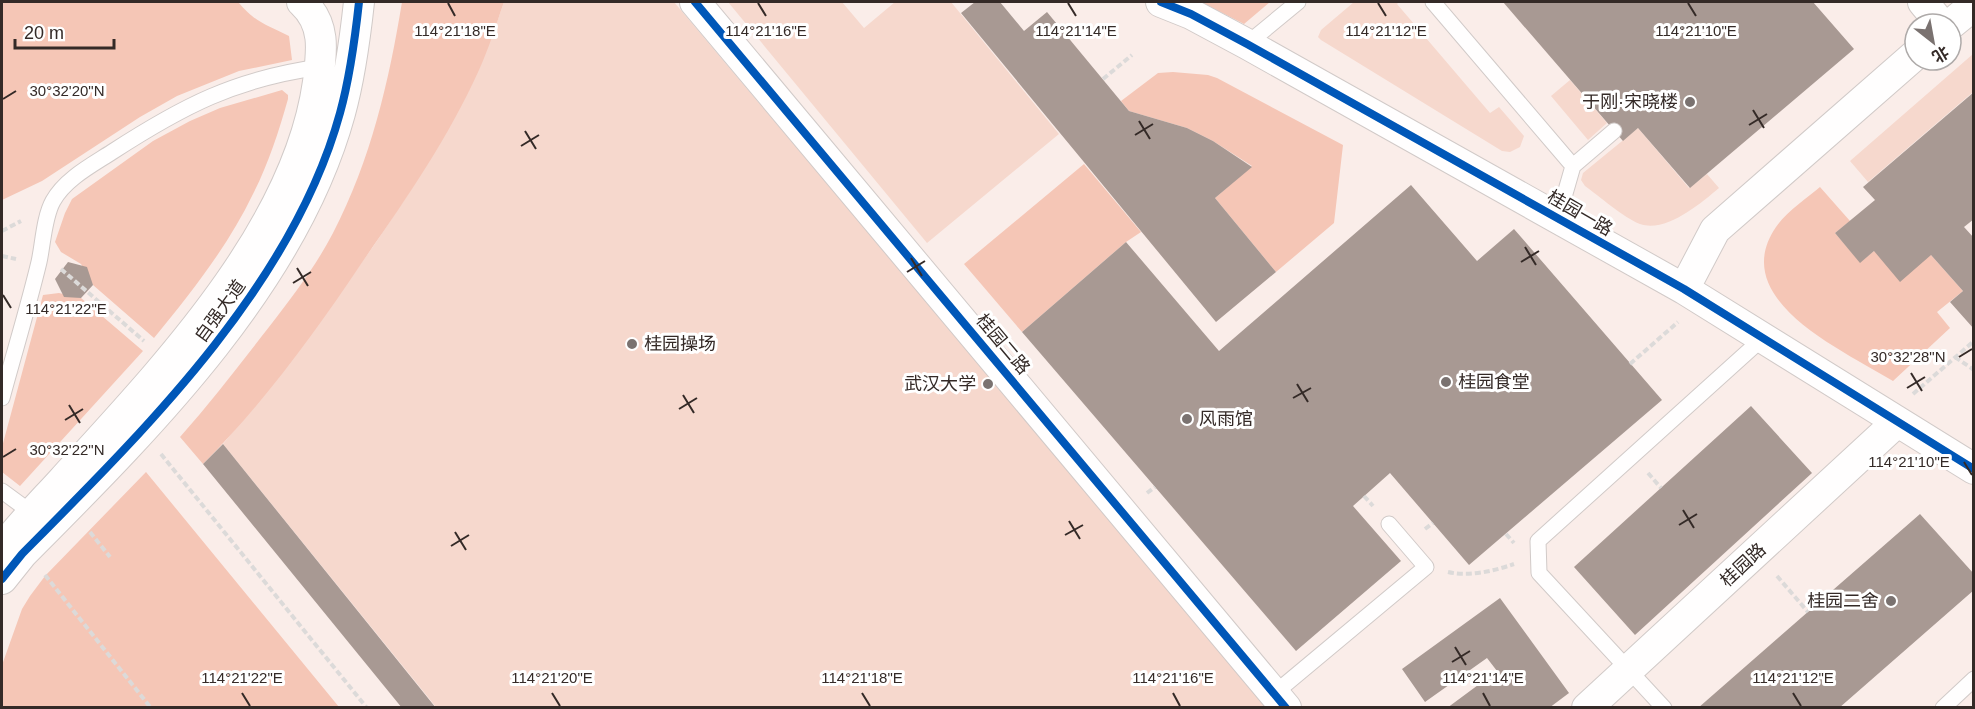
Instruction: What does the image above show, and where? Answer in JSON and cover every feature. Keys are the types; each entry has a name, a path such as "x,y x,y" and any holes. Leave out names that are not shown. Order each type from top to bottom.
{"street":[{"name":"自强大道","path":"2,549 168,360 213,304 277,205 292,174 303,142 313,109 320,67 319,26 312,11 302,2"},
{"name":"自强大道","path":"2,579 22,554 188,378 281,250 315,182 340,114 351,65 358,2"},
{"name":"桂园二路","path":"695,2 1280,700"},
{"name":"桂园一路","path":"1161,2 1191,14 1247,44 1558,218 1763,338 1974,469"},
{"path":"1693,296 1715,230 1903,66"},
{"name":"桂园路","path":"1587,708 1756,553 1893,418"}],"lane":[{"path":"1247,44 1298,2"},
{"path":"1432,2 1573,166"},
{"path":"2,398 38,264 51,205 55,197 77,176 102,158 182,108 213,94 269,76 320,67"},
{"path":"1558,218 1573,166 1614,131"},
{"path":"1664,708 1539,573 1538,541 1763,338"},
{"path":"2,491 32,513"},
{"path":"1280,700 1426,567 1389,524"},
{"path":"1943,708 1974,679"}],"path":[{"path":"1103,79 1132,55"},
{"path":"2,256 62,269 168,360"},
{"path":"1630,364 1693,296"},
{"path":"1893,418 1974,341"},
{"path":"1955,357 1974,370"},
{"path":"156,448 367,708"},
{"path":"89,531 110,557"},
{"path":"1756,553 1808,612"},
{"path":"39,568 151,708"},
{"path":"1455,574 1498,569"}],"shaded area":[{"name":"武汉大学","path":"2,2 1973,2 1973,707 2,707"},
{"path":"2,2 238,2 256,19 289,36 292,60 239,71 177,96 140,117 42,181 2,200"},
{"path":"402,2 504,2 486,53 467,96 409,194 287,368 203,464 180,437 286,304 333,233 358,177 377,120"},
{"name":"桂园操场","path":"504,2 674,2 1267,707 436,707 223,444 323,317 379,238 434,153 480,65"},
{"path":"728,2 842,2 864,28 895,2 951,2 1059,134 927,243"},
{"path":"1201,2 1270,2 1244,24"},
{"path":"1354,2 1399,2 1397,4 1490,113 1499,107 1524,136 1520,147 1510,152 1502,151 1321,40 1318,37 1321,30"},
{"path":"1973,54 1973,92 1868,182 1850,161 1952,72 1963,72 1963,63"},
{"path":"1173,72 1217,78 1343,145 1334,223 1276,272 1215,198 1252,166 1213,141 1187,128 1129,111 1121,101 1158,73"},
{"path":"1570,80 1607,123 1588,140 1551,96"},
{"path":"282,90 288,95 288,99 281,123 264,171 243,213 208,269 154,338 93,285 81,264 61,252 55,242 72,199 153,141 190,121 220,108"},
{"path":"1638,128 1689,188 1707,174 1719,188 1682,215 1671,221 1650,226 1640,224 1612,207 1585,186 1581,180 1583,173"},
{"path":"1084,164 1141,232 1126,242 1022,332 964,264"},
{"path":"1820,187 1850,221 1835,233 1860,262 1874,251 1931,255 1963,291 1937,312 1950,328 1893,381 1847,355 1798,320 1778,300 1766,278 1765,253 1776,227 1790,211"},
{"path":"59,293 81,298 143,351 20,486 2,472 2,447 43,295"},
{"path":"146,472 339,707 2,707 2,665 22,609 45,576"}],"building":[{"path":"975,2 1000,2 1024,31 1047,12 1129,111 1187,128 1213,141 1252,167 1215,198 1276,272 1216,322 961,13"},
{"name":"于刚·宋晓楼","path":"1503,2 1813,2 1854,49 1690,188 1638,128 1623,141"},
{"path":"1974,92 1974,219 1964,227 1974,238 1974,329 1950,302 1963,291 1931,255 1900,282 1874,251 1860,263 1835,233 1875,200 1863,187"},
{"name":"桂园食堂","path":"1411,185 1477,261 1514,229 1662,400 1469,565 1390,473 1353,506 1401,561 1296,651 1022,332 1126,242 1219,351"},
{"path":"68,262 87,267 93,285 81,298 64,297 55,279"},
{"path":"1751,406 1812,473 1635,635 1574,567"},
{"path":"223,444 436,708 402,708 203,464"},
{"name":"桂园二舍","path":"1920,514 1974,574 1974,590 1839,708 1698,708"},
{"path":"1500,598 1569,693 1549,708 1447,708 1497,671 1487,658 1425,702 1402,669"}],"cycle path":[{"path":"2,579 22,554 164,406 251,296 288,237 318,176 340,113 352,58 359,2"},
{"path":"695,2 1286,708"},
{"path":"1161,2 1191,14 1247,44 1684,289 1974,469"}],"place":[{"name":"于刚·宋晓楼","path":"1690,102"},
{"name":"桂园操场","path":"632,344"},
{"name":"桂园食堂","path":"1446,382"},
{"name":"武汉大学","path":"988,384"},
{"name":"风雨馆","path":"1187,419"},
{"name":"桂园二舍","path":"1891,601"}]}
